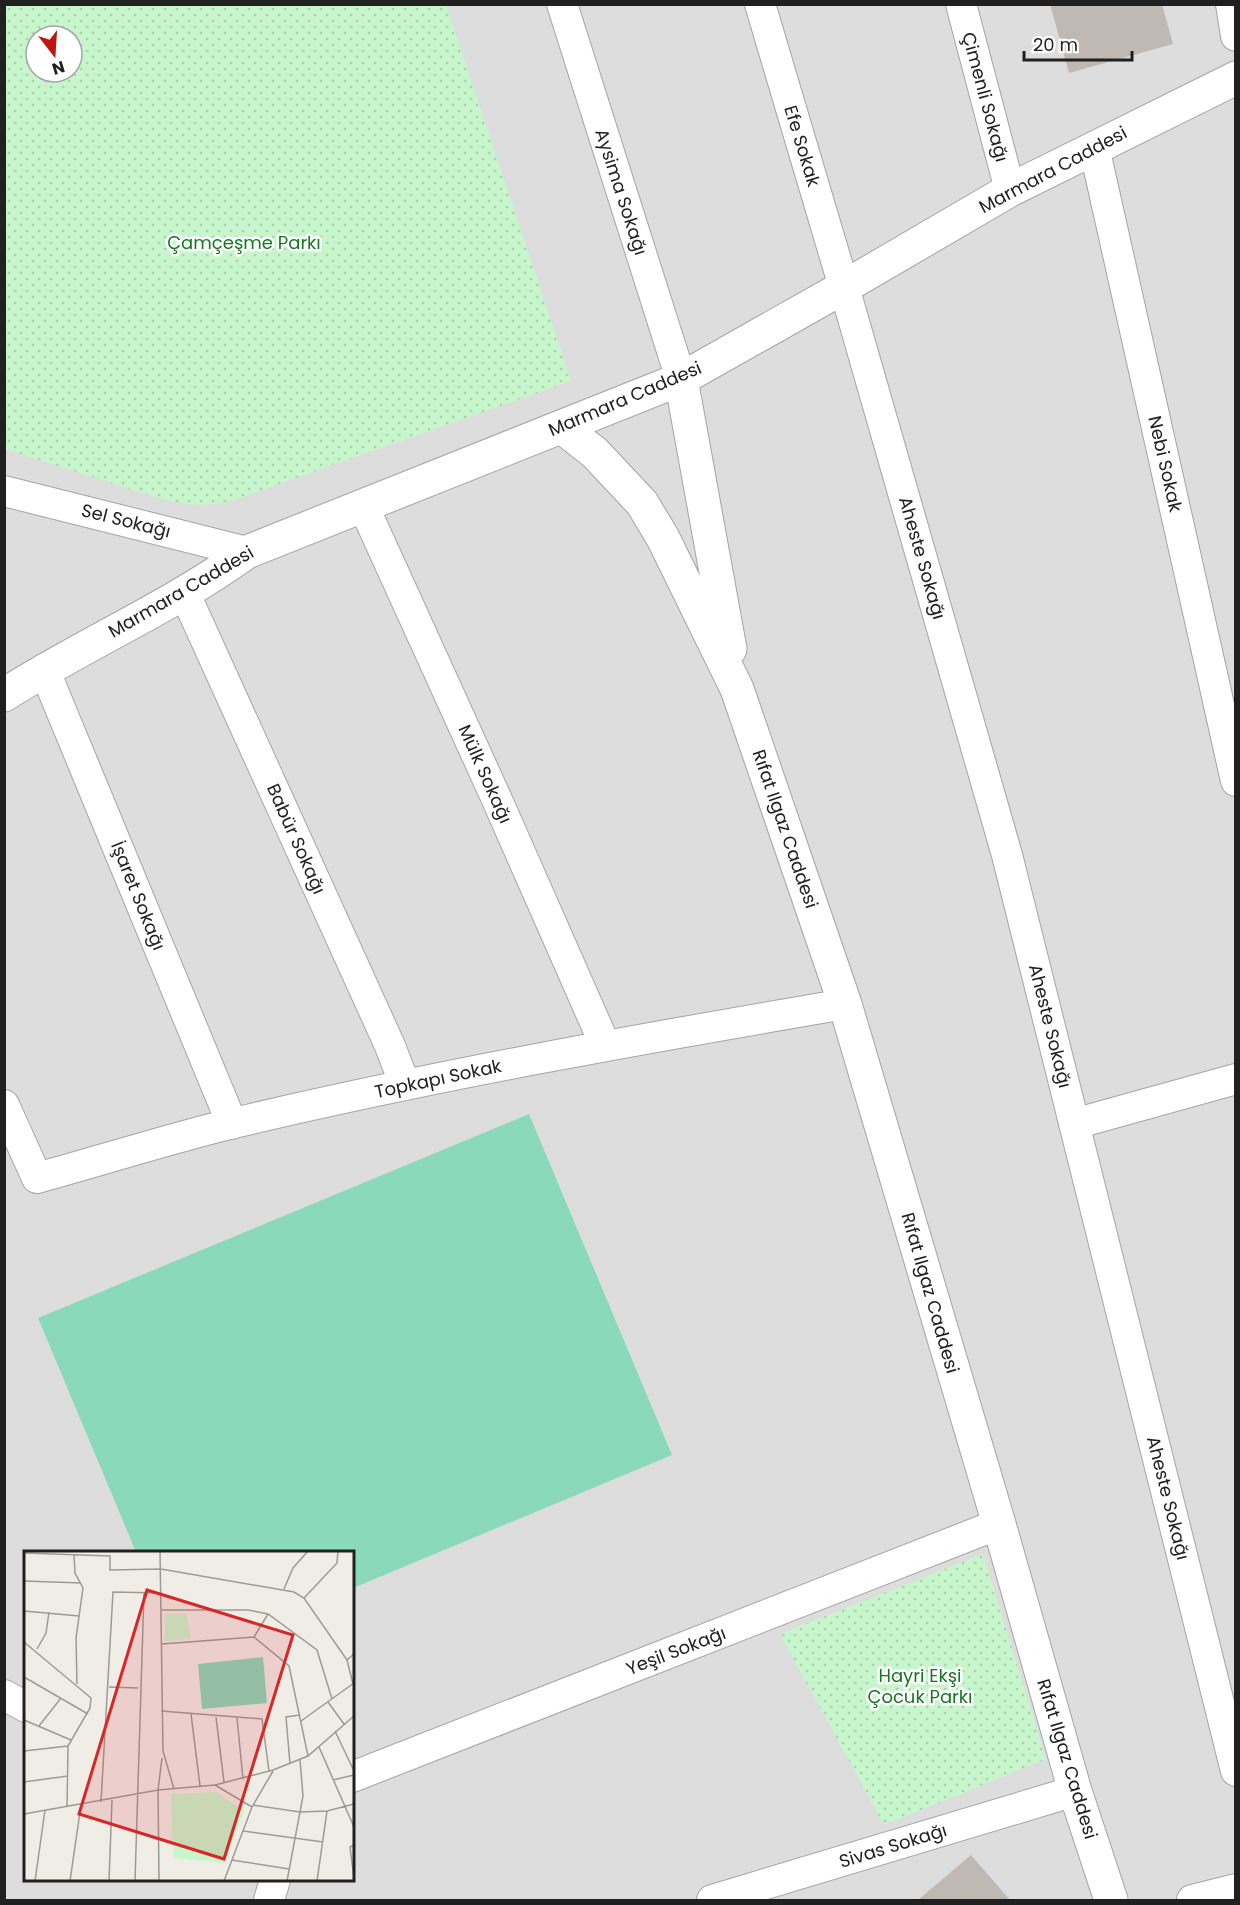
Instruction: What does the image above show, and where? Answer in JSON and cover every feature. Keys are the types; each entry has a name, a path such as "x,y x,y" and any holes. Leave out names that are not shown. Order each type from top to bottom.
{"street":[{"name":"Aysima Sokağı","path":"562,4 681,379"},
{"name":"Efe Sokak","path":"760,4 844,287"},
{"name":"Çimenli Sokağı","path":"961,4 1010,190"},
{"path":"1230,4 1236,36"},
{"name":"Marmara Caddesi","path":"4,695 45,669 185,594 247,552 681,379 1010,190 1236,78"},
{"name":"Nebi Sokak","path":"1094,147 1236,781"},
{"name":"Aheste Sokağı","path":"844,287 1007,855 1236,1771"},
{"name":"Rıfat Ilgaz Caddesi","path":"681,379 737,689"},
{"name":"Rıfat Ilgaz Caddesi","path":"562,427 595,453 642,503 663,538 737,689 845,1004 999,1524 1074,1791 1111,1900"},
{"name":"Sel Sokağı","path":"4,491 247,552"},
{"name":"Mülk Sokağı","path":"363,505 605,1045"},
{"name":"Babür Sokağı","path":"185,594 386,1035 405,1085"},
{"name":"İşaret Sokağı","path":"45,669 232,1124"},
{"name":"Topkapı Sokak","path":"4,1105 37,1178 232,1124 405,1085 605,1045 845,1004"},
{"path":"1074,1124 1236,1079"},
{"name":"Yeşil Sokağı","path":"354,1776 999,1524"},
{"path":"4,1695 24,1706"},
{"name":"Sivas Sokağı","path":"712,1900 1074,1791"},
{"path":"269,1900 275,1881"},
{"path":"1192,1900 1236,1889"}],"shaded area":[{"path":"5,5 1235,5 1235,1900 5,1900"}],"green space":[{"name":"Çamçeşme Parkı","path":"5,4 446,5 571,381 225,503 195,505 168,501 5,449"},
{"path":"529,1114 672,1455 354,1588 354,1551 136,1551 38,1318"},
{"name":"Hayri Ekşi Çocuk Parkı","path":"983,1554 1046,1759 884,1825 780,1634"}],"building":[{"path":"1050,4 1162,4 1173,44 1069,73"},
{"path":"971,1855 1010,1900 918,1900"}]}
